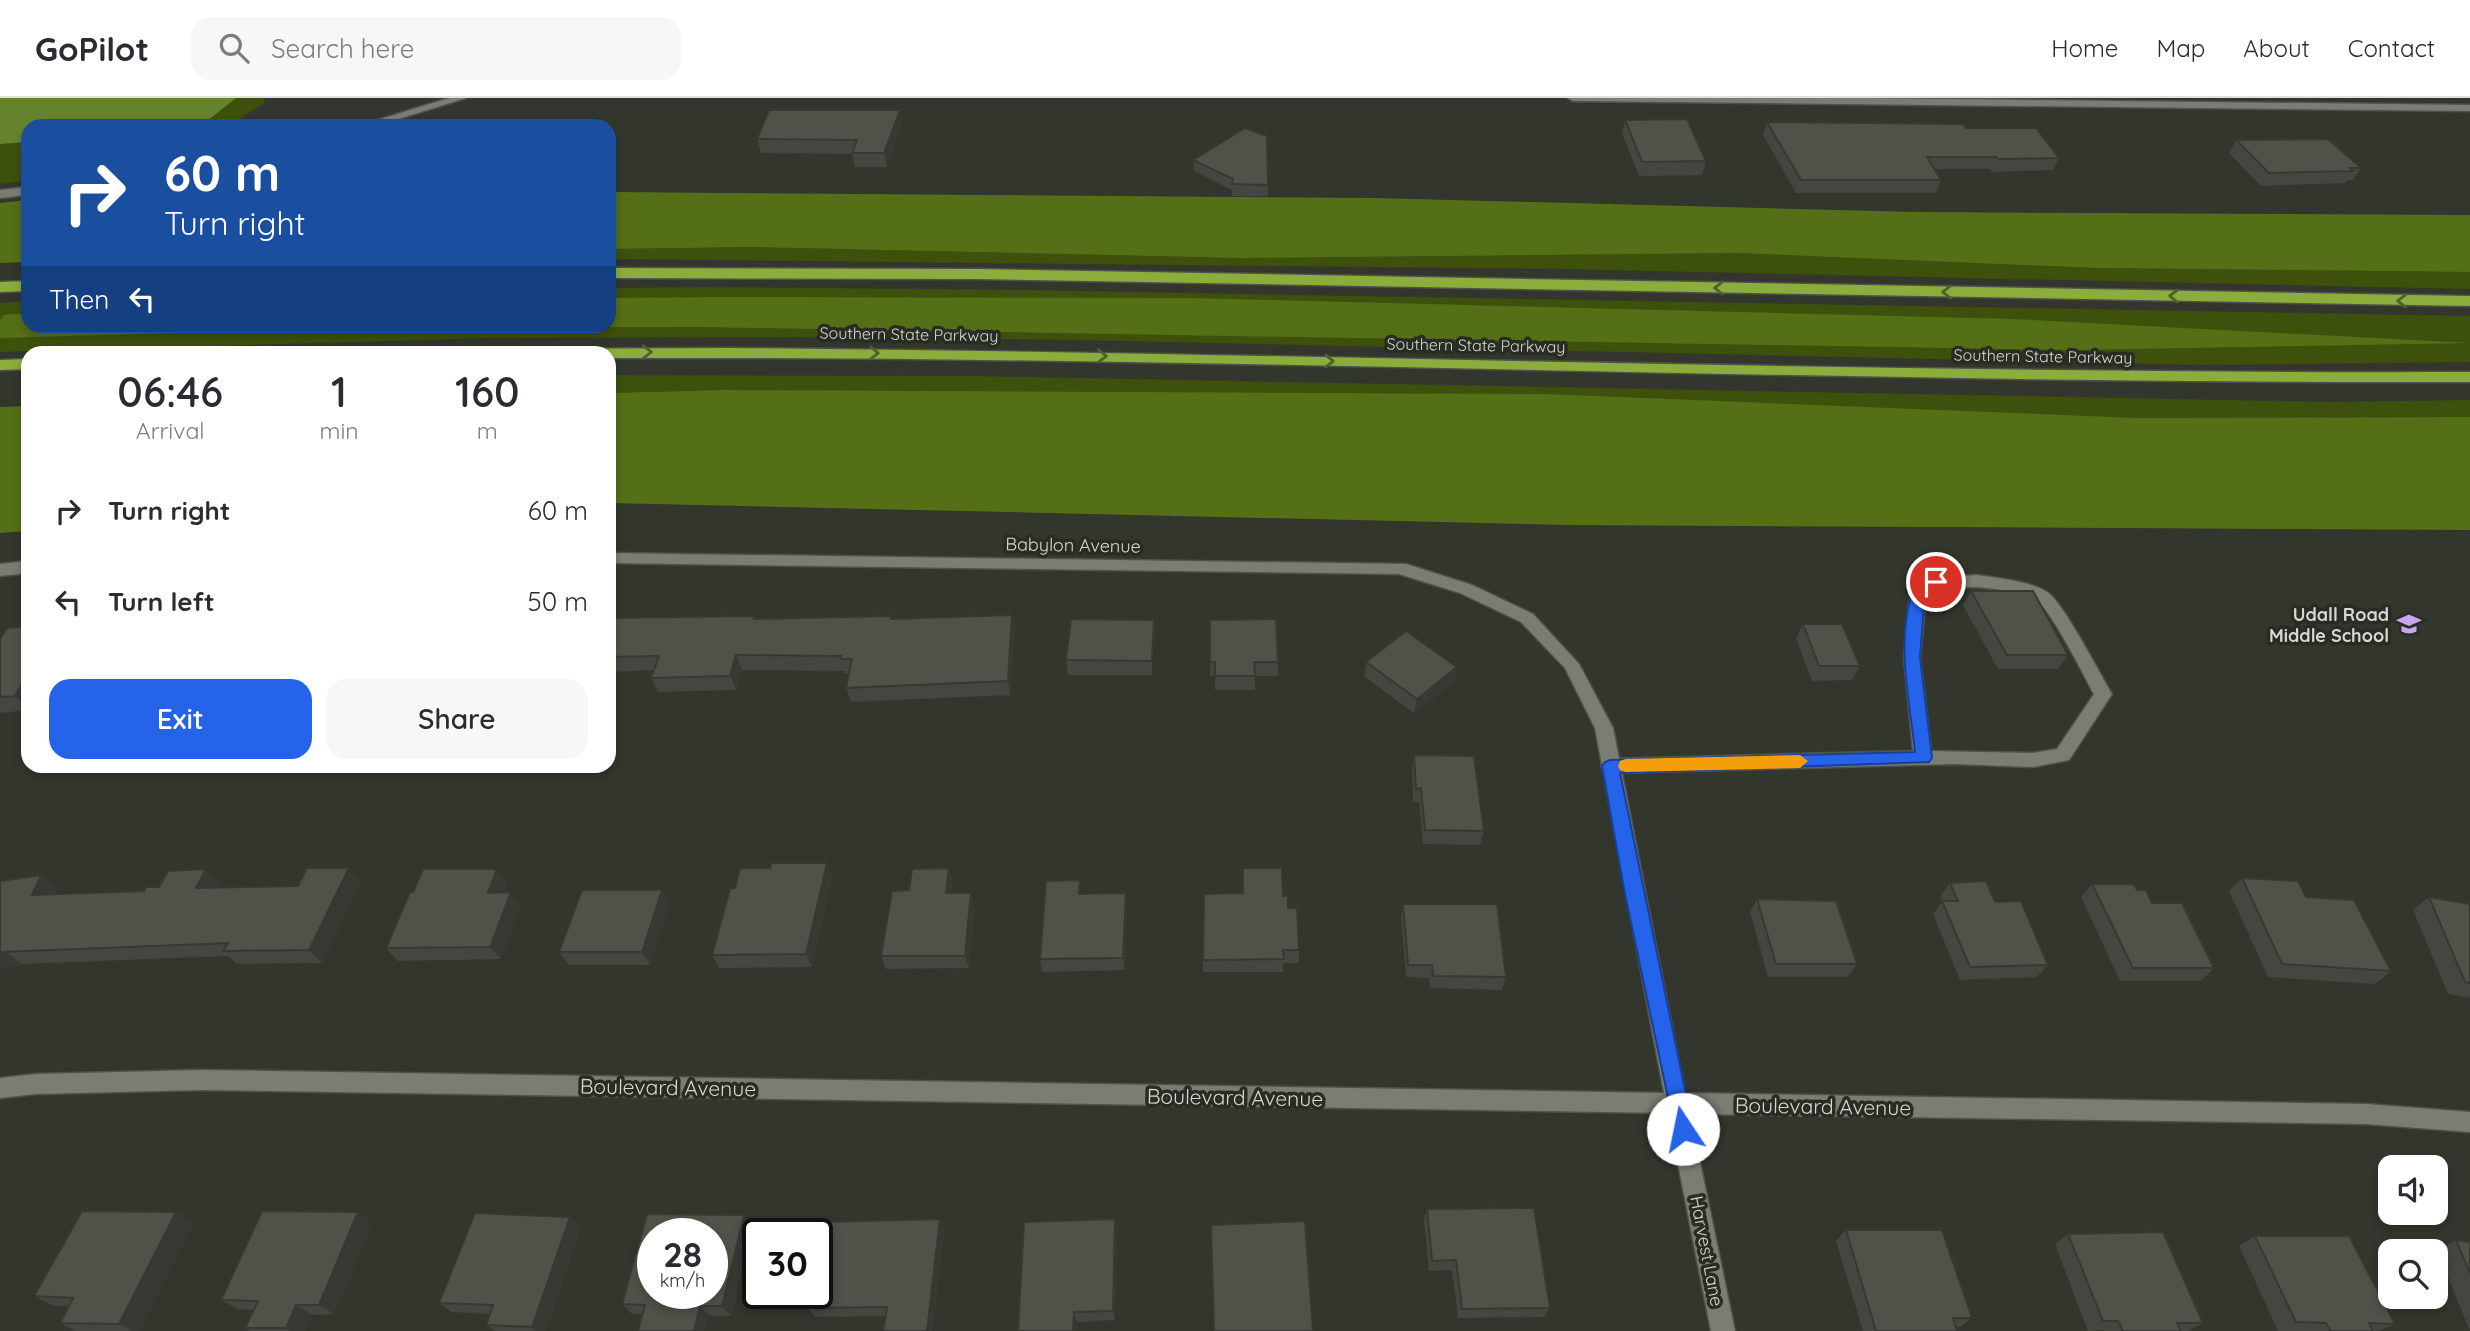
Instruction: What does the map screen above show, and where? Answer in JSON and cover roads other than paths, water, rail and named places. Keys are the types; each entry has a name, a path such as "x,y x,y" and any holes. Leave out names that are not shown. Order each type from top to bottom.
{"highway":[{"path":"616,273 1004,274 2470,302"},
{"path":"0,287 21,286"},
{"name":"Southern State Parkway","path":"616,354 892,353 2083,377 2470,377"},
{"path":"0,365 21,364"}],"street":[{"path":"388,119 461,98"},
{"path":"1573,98 2470,108"},
{"path":"0,194 21,192"},
{"name":"Babylon Avenue","path":"616,558 1400,568 1466,589 1527,618"},
{"path":"0,570 21,568"},
{"path":"1610,766 1923,758 2033,760 2063,755 2103,694 2072,638 2042,596 2007,585 1977,581 1936,582 1917,602 1912,657 1923,758"},
{"name":"Harvest Lane","path":"1527,618 1571,664 1604,727 1633,889 1723,1331"},
{"name":"Boulevard Avenue","path":"0,1088 36,1084 201,1080 2366,1114 2470,1122"}],"place":[{"name":"Udall Road Middle School","path":"2409,624"}]}
